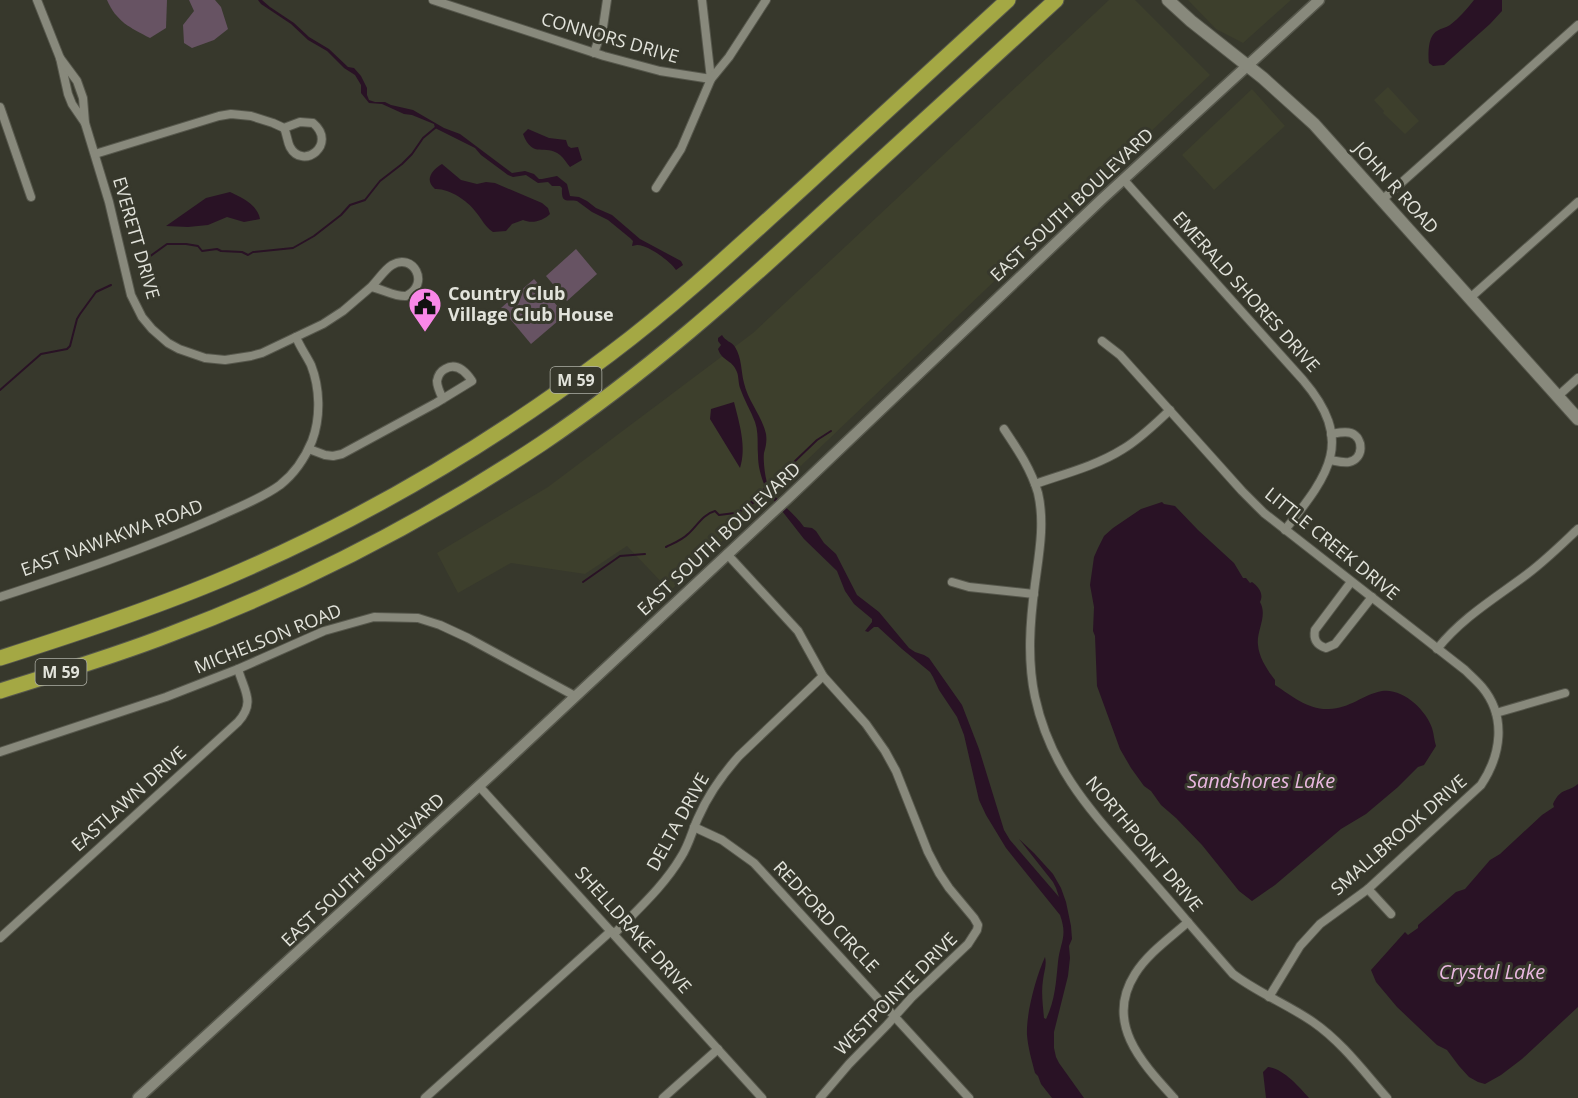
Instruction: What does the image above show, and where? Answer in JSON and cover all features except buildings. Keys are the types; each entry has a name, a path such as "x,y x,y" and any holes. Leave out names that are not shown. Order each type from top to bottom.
{"highway":[{"name":"M 59","path":"0,658 120,619 259,564 378,504 496,434 579,378 672,305 1008,0"},
{"name":"M 59","path":"0,691 156,640 307,577 427,514 541,443 625,383 703,321 1056,0"}],"main road":[{"name":"JOHN R ROAD","path":"1168,0 1280,92 1314,124 1578,419"}],"street":[{"name":"EVERETT DRIVE","path":"36,0 60,58 76,81 83,98 85,123 109,202 131,295 142,317 160,336 179,349 205,358 238,359 262,353 343,312 392,265 401,262 411,265 419,278 416,289 406,296 371,287"},
{"name":"CONNORS DRIVE","path":"433,0 594,53 660,71 711,80"},
{"path":"594,53 603,27 607,0"},
{"path":"702,0 711,80"},
{"path":"656,188 681,149 711,80 729,57 766,0"},
{"name":"EAST SOUTH BOULEVARD","path":"138,1098 479,786 788,498 1123,179 1319,0"},
{"path":"1382,200 1578,25"},
{"path":"0,107 31,197"},
{"path":"95,154 206,119 231,114 264,119 284,128 300,122 313,123 320,131 322,138 318,150 310,156 294,152 284,128"},
{"name":"EMERALD SHORES DRIVE","path":"1123,179 1311,390 1325,412 1331,434 1330,460 1321,482 1285,530"},
{"path":"1470,298 1578,202"},
{"name":"EAST NAWAKWA ROAD","path":"0,595 149,546 279,486 297,467 309,449 318,416 316,383 296,337"},
{"name":"LITTLE CREEK DRIVE","path":"1102,341 1120,355 1264,513 1465,670 1482,687 1496,713"},
{"path":"1558,396 1578,378"},
{"path":"309,449 325,455 342,454 443,399"},
{"path":"1035,484 1116,453 1139,438 1170,410"},
{"name":"NORTHPOINT DRIVE","path":"1004,429 1023,457 1038,495 1041,516 1040,549 1030,644 1032,680 1038,709 1050,744 1066,775 1080,797 1233,974 1248,986 1329,1034 1387,1098"},
{"path":"1330,460 1347,463 1353,461 1361,449 1359,441 1351,433 1331,434"},
{"path":"1437,649 1471,614 1537,567 1578,529"},
{"name":"WESTPOINTE DRIVE","path":"728,554 798,631 823,676 866,724 880,744 896,771 928,852 939,873 978,925 974,937 968,944 912,996 820,1098"},
{"path":"952,582 969,587 1034,594"},
{"path":"1351,582 1315,630 1315,640 1320,646 1326,648 1335,644 1372,597"},
{"name":"MICHELSON ROAD","path":"0,752 118,714 238,669 324,631 374,617 418,618 440,625 575,696"},
{"name":"EASTLAWN DRIVE","path":"0,938 238,722 247,708 248,701 238,669"},
{"name":"DELTA DRIVE","path":"424,1098 613,932 669,876 685,851 707,799 726,770 823,676"},
{"path":"1496,713 1565,693"},
{"name":"SMALLBROOK DRIVE","path":"1269,997 1308,936 1331,915 1368,889 1481,786 1497,752 1499,738 1496,713"},
{"name":"SHELLDRAKE DRIVE","path":"479,786 762,1098"},
{"name":"REDFORD CIRCLE","path":"694,827 722,840 754,863 969,1098"},
{"path":"1368,889 1391,914"},
{"path":"1174,1098 1134,1050 1125,1025 1125,1004 1130,984 1143,963 1188,922"},
{"path":"663,1098 718,1049"}],"shaded area":[{"path":"107,0 167,0 166,28 150,38 124,23"},
{"path":"189,0 215,0 221,7 228,29 214,40 192,48 184,43 183,25 194,11"},
{"path":"1109,0 1135,0 1210,75 670,591 627,546 585,574 511,563 458,593 437,553 548,487 753,333"},
{"path":"1188,0 1291,0 1243,43 1216,29"},
{"path":"1388,87 1419,121 1405,134 1383,113 1384,111 1374,100"},
{"path":"1252,89 1285,126 1214,190 1182,155"},
{"path":"576,249 597,274 567,301 546,276"},
{"path":"534,279 565,315 531,344 501,308"}],"water":[{"path":"258,0 262,0 309,37 329,49 348,67 354,68 367,88 369,100 413,110 444,128 460,134 512,173 525,171 534,174 539,179 557,176 567,184 570,196 579,197 612,215 640,239 681,261 683,265 676,270 652,250 641,245 632,246 633,241 608,220 577,201 564,199 560,186 552,186 548,182 538,183 526,175 513,177 508,175 475,148 435,128 434,124 382,104 369,103 361,93 361,85 355,75 344,68 327,51 308,40 291,24"},
{"path":"1474,0 1502,0 1502,11 1444,65 1433,66 1429,63 1429,45 1434,33 1453,22"},
{"path":"528,129 549,138 566,140 571,148 578,147 582,160 570,167 555,152 531,147 523,134"},
{"path":"442,164 461,180 477,184 495,183 542,203 548,208 550,214 541,220 530,222 523,220 512,224 506,231 493,232 472,207 462,199 446,190 435,189 432,186 431,175"},
{"path":"230,192 253,206 260,219 244,222 227,217 208,225 166,226 206,198"},
{"path":"722,335 734,345 737,351 746,390 764,427 766,439 764,469 771,491 804,527 816,531 824,543 836,554 857,595 879,612 909,648 929,658 962,705 979,749 1004,830 1059,897 1053,882 1019,839 1053,874 1061,888 1066,902 1072,939 1069,946 1068,976 1054,1032 1054,1048 1059,1063 1084,1098 1052,1098 1035,1073 1028,1040 1027,1026 1030,1006 1045,957 1042,995 1044,1018 1046,1019 1053,998 1063,934 1060,915 1006,848 986,815 979,800 964,735 957,717 930,672 878,627 868,632 865,631 872,619 854,604 845,591 837,571 804,539 768,493 766,492 747,510 744,508 765,487 759,464 755,422 740,388 736,370 718,349 721,345 718,338"},
{"path":"734,402 743,452 740,468 710,419 711,409"},
{"name":"Sandshores Lake","path":"1162,502 1175,506 1234,563 1243,578 1259,588 1263,613 1258,640 1259,650 1264,664 1275,680 1275,685 1300,702 1321,709 1343,707 1382,691 1398,693 1413,702 1425,714 1433,732 1436,746 1424,765 1418,767 1366,814 1341,829 1275,885 1252,901 1239,891 1202,845 1161,805 1131,768 1120,749 1097,686 1093,631 1094,607 1090,585 1094,557 1104,536 1113,528 1141,509"},
{"name":"Crystal Lake","path":"1578,784 1578,1007 1522,1059 1501,1075 1485,1084 1478,1082 1469,1077 1447,1050 1437,1045 1397,1007 1376,982 1371,970 1405,932 1408,935 1418,928 1418,925 1456,892 1465,889 1490,860 1554,807 1553,804 1559,795"},
{"path":"1268,1067 1280,1071 1309,1098 1266,1098 1263,1072"}],"waterway":[{"path":"149,257 167,244 186,244 198,246 202,251 217,249 242,252 248,255 253,252 293,248 314,236 350,205 365,200 380,181 402,164 423,138 435,128"},
{"path":"0,390 41,354 67,349 80,314 96,292 111,285"},
{"path":"769,486 817,440 831,431"},
{"path":"666,547 686,536 704,517 715,511 719,515 745,509"},
{"path":"583,582 620,556 645,554"}],"place":[{"name":"Country Club Village Club House","path":"425,333"}]}
